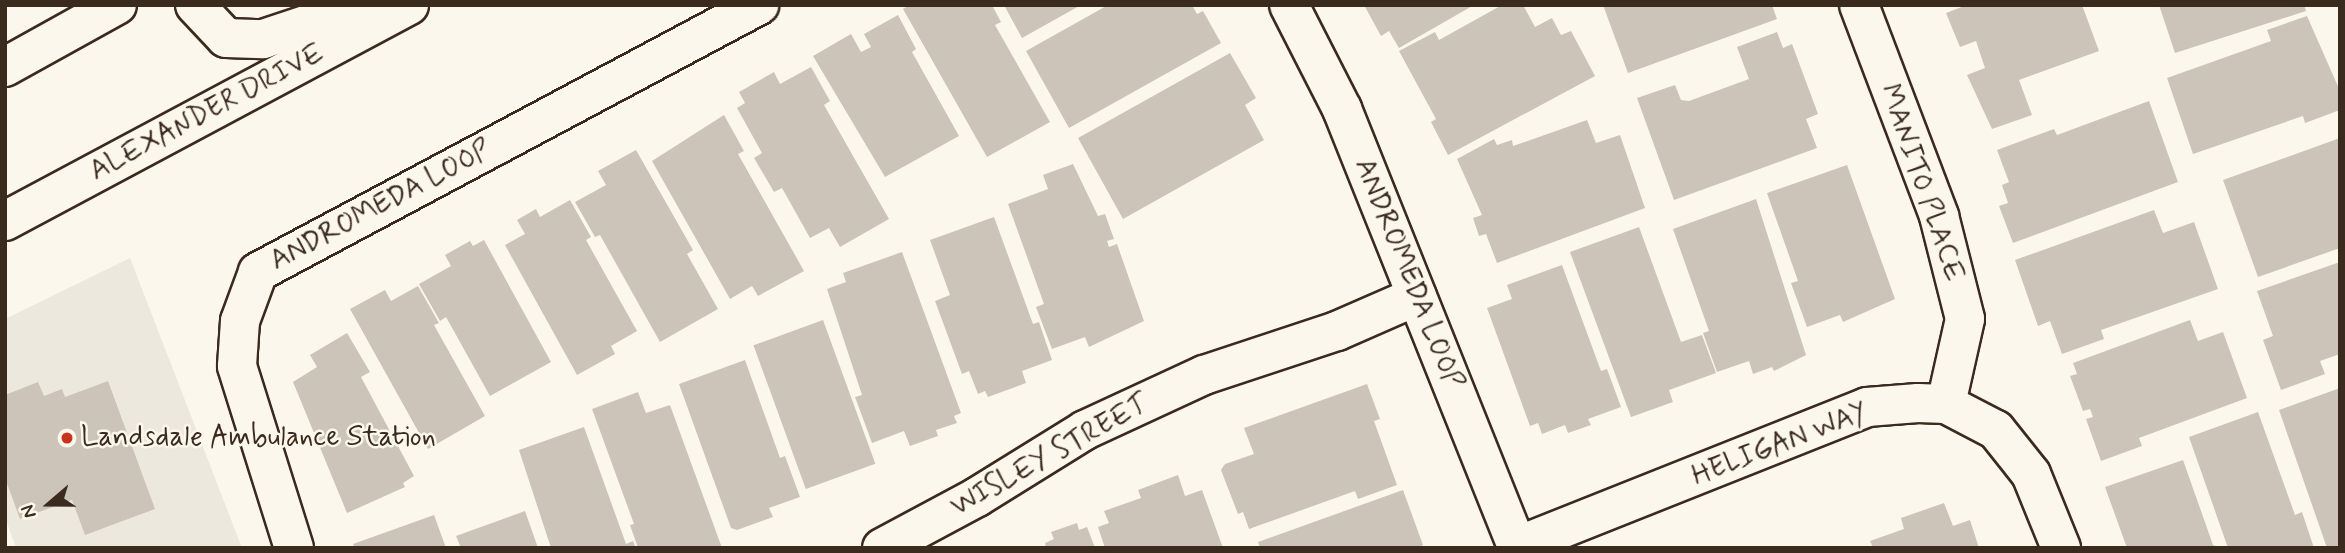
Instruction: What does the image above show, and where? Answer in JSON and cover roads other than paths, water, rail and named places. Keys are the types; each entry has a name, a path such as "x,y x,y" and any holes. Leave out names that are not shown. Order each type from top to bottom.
{"street":[{"path":"5,67 117,5"},
{"path":"195,5 226,38 264,39 366,5"},
{"name":"ALEXANDER DRIVE","path":"5,220 409,5"},
{"name":"ANDROMEDA LOOP","path":"294,548 237,366 240,321 258,272 759,5"},
{"name":"ANDROMEDA LOOP","path":"1289,5 1342,109 1518,547"},
{"name":"MANITO PLACE","path":"1858,5 1939,216 1965,319 1945,404"},
{"name":"WISLEY STREET","path":"882,548 977,497 1085,430 1204,375 1337,331 1417,296"},
{"name":"HELIGAN WAY","path":"1518,547 1867,407 1945,404 1996,430 2031,474 2060,548"}],"place":[{"name":"Landsdale Ambulance Station","path":"67,438"}]}
